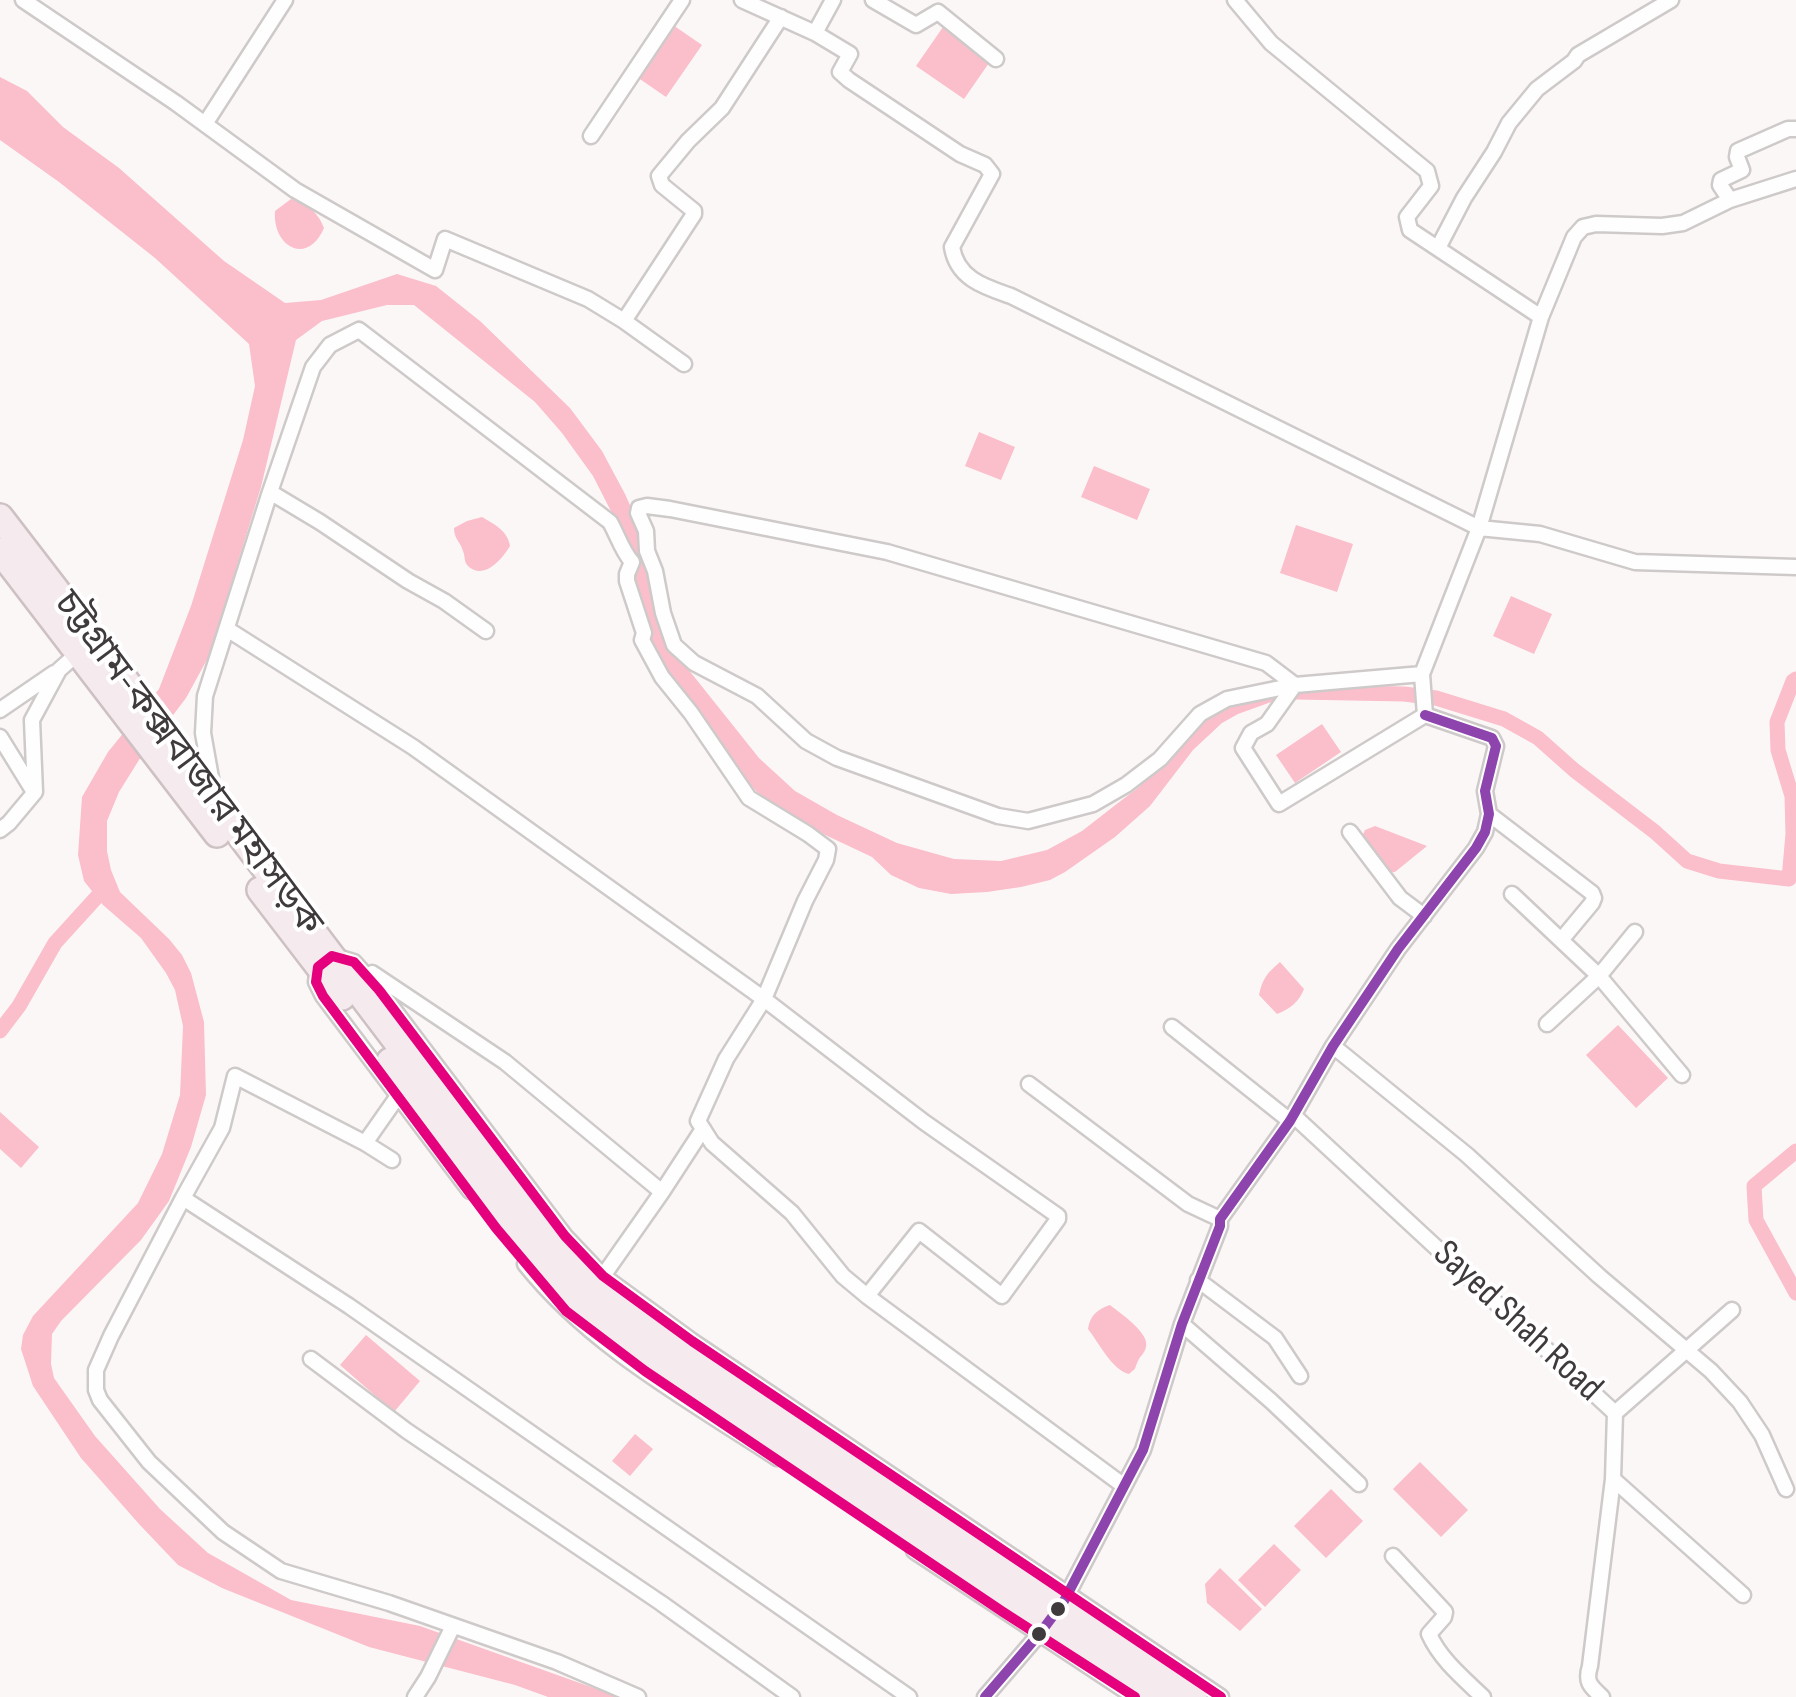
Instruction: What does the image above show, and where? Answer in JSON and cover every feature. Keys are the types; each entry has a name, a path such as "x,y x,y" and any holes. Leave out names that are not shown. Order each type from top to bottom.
{"highway":[{"name":"চট্টগ্রাম-কক্সবাজার মহাসড়ক","path":"0,517 189,783 335,962"},
{"name":"চট্টগ্রাম-কক্সবাজার মহাসড়ক","path":"0,550 69,661 111,678"},
{"name":"চট্টগ্রাম-কক্সবাজার মহাসড়ক","path":"189,783 220,809 335,962 459,1139 519,1189 592,1289 1060,1610 1194,1697"},
{"name":"চট্টগ্রাম-কক্সবাজার মহাসড়ক","path":"459,1139 463,1172 543,1267 593,1316 890,1522 1160,1697"}],"street":[{"path":"23,0 295,190 435,270 446,239 588,299 684,364"},
{"path":"204,124 285,0"},
{"path":"590,136 682,0"},
{"path":"742,0 850,54 840,72 849,80 960,154 985,165 992,174 952,247 954,257 975,284 1012,296 1479,528 1540,534 1635,562 1796,567"},
{"path":"814,33 833,0"},
{"path":"873,0 916,25 938,12 996,59"},
{"path":"1235,0 1271,43 1427,171 1431,186 1407,216 1410,230 1541,317"},
{"path":"1438,248 1509,123 1536,89 1578,54 1671,0"},
{"path":"624,321 694,214 662,185 659,176 722,108 781,17"},
{"path":"1730,200 1720,184 1742,170 1738,151 1796,129"},
{"path":"1424,715 1422,674 1479,528 1541,317 1574,238 1583,228 1596,224 1684,223 1730,200 1796,180"},
{"path":"220,809 209,776 202,733 205,696 312,368 330,345 358,330 610,522 632,562 627,581 644,634 642,640 662,677 749,798 828,849 764,999 726,1059 698,1121 703,1129 712,1142 792,1213 843,1276 1124,1486"},
{"path":"270,492 444,601 486,632"},
{"path":"1294,684 1266,664 887,552 670,509 639,508 663,614 674,644 694,663 757,696 806,741 837,758 998,816 1028,821 1093,804 1160,759 1200,714 1227,699 1294,684 1422,674"},
{"path":"227,629 413,748 764,999 924,1122 1059,1217 1002,1296 918,1231 867,1296"},
{"path":"0,710 69,661"},
{"path":"0,830 34,792 32,720 69,661"},
{"path":"1294,684 1268,724 1251,733 1243,748 1279,804 1424,715"},
{"path":"1066,1598 1142,1450 1220,1219 1292,1118 1333,1046 1398,949 1476,848 1484,832 1488,814 1486,790 1495,742 1424,715"},
{"path":"0,737 34,792"},
{"path":"1488,814 1592,893 1592,902 1562,939"},
{"path":"1350,832 1400,898 1424,916"},
{"path":"1512,894 1599,976 1682,1074"},
{"path":"1546,1024 1599,976 1635,932"},
{"path":"335,962 316,982 323,996 398,1096 459,1139"},
{"path":"335,962 379,990 459,1139"},
{"path":"335,962 504,1062 662,1192"},
{"name":"Sayed Shah Road","path":"1172,1027 1292,1118 1615,1413 1613,1479 1586,1678 1598,1696"},
{"path":"1333,1046 1467,1155 1599,1276 1688,1349 1740,1402 1762,1436 1786,1489"},
{"path":"392,1160 235,1076 222,1128 96,1370 100,1400 149,1462 224,1532 281,1571 389,1603 451,1630 557,1662 638,1697"},
{"path":"1029,1084 1188,1204 1220,1219"},
{"path":"365,1143 398,1096"},
{"path":"603,1276 703,1129"},
{"path":"463,1172 546,1289 566,1311 610,1346 1134,1697"},
{"path":"519,1189 603,1276 692,1341 1066,1598 1117,1625 1221,1697"},
{"path":"183,1198 350,1306 909,1697"},
{"path":"1198,1280 1275,1338 1300,1376"},
{"path":"1615,1413 1732,1310"},
{"path":"1182,1324 1358,1484"},
{"path":"311,1358 407,1431 792,1697"},
{"path":"1613,1479 1744,1595"},
{"path":"1394,1556 1445,1612 1430,1634 1433,1641 1483,1697"},
{"path":"415,1697 451,1630"},
{"path":"985,1697 1040,1633"}],"shaded area":[{"path":"670,23 702,45 666,97 634,75"},
{"path":"943,27 991,60 964,99 916,66"},
{"path":"0,77 27,91 63,127 119,168 224,261 285,303 321,300 397,274 436,286 480,321 570,408 602,451 642,532 667,637 684,664 759,758 795,791 837,815 897,843 954,859 1001,861 1047,850 1082,831 1139,787 1205,719 1233,702 1278,696 1222,723 1193,750 1150,806 1115,837 1065,872 1050,880 987,892 951,894 919,888 891,875 872,857 802,824 757,792 741,774 653,654 618,525 593,476 535,402 414,305 387,305 322,321 296,340 261,487 209,656 186,698 119,792 107,821 107,851 120,892 169,939 191,973 204,1022 206,1095 169,1201 141,1240 52,1334 54,1378 95,1436 160,1509 208,1553 291,1600 420,1626 619,1697 548,1697 369,1647 222,1588 178,1565 81,1458 33,1386 21,1349 23,1335 33,1316 138,1203 162,1154 180,1095 183,1026 175,990 141,938 103,905 84,881 78,855 82,797 108,752 159,689 191,606 243,440 255,386 249,344 155,258 0,140"},
{"path":"291,199 311,209 324,228 309,247 292,247 279,234 275,211"},
{"path":"979,432 1015,447 1001,480 965,466"},
{"path":"1094,466 1150,489 1137,520 1081,497"},
{"path":"482,517 503,532 510,546 498,561 481,571 466,563 454,528"},
{"path":"1296,525 1353,544 1337,592 1280,573"},
{"path":"1511,596 1552,614 1534,654 1493,636"},
{"path":"1322,724 1341,752 1295,783 1276,755"},
{"path":"1375,826 1427,846 1395,872 1387,873 1362,837 1365,830"},
{"path":"1280,962 1304,989 1294,1004 1277,1014 1259,995 1266,976"},
{"path":"1618,1025 1668,1078 1636,1108 1586,1055"},
{"path":"0,1112 39,1147 21,1168 0,1149"},
{"path":"1110,1305 1133,1324 1146,1342 1145,1351 1129,1374 1111,1362 1088,1329 1095,1313"},
{"path":"366,1335 420,1381 394,1412 340,1365"},
{"path":"635,1434 653,1449 630,1476 612,1461"},
{"path":"1420,1462 1468,1510 1441,1537 1393,1489"},
{"path":"1331,1489 1363,1521 1326,1558 1294,1526"},
{"path":"1274,1544 1301,1570 1265,1607 1238,1580"},
{"path":"1220,1568 1262,1609 1240,1631 1207,1603 1205,1584"}],"waterway":[{"path":"1789,879 1792,796 1778,750 1777,722 1796,679"},
{"path":"1296,692 1436,698 1504,719 1538,738 1687,861 1719,871 1789,879"},
{"path":"0,1031 55,943 105,888"},
{"path":"1796,1151 1754,1186 1756,1220 1796,1293"}],"transit line":[{"path":"985,1697 1064,1601 1143,1450 1220,1219 1290,1121 1333,1046 1398,949 1485,832 1489,814 1485,791 1496,746 1492,738 1425,715"},
{"path":"1135,1697 645,1371 566,1311 496,1228 323,996 316,982 318,967 332,956 354,962 565,1236 603,1276 692,1341 1221,1697"}]}
